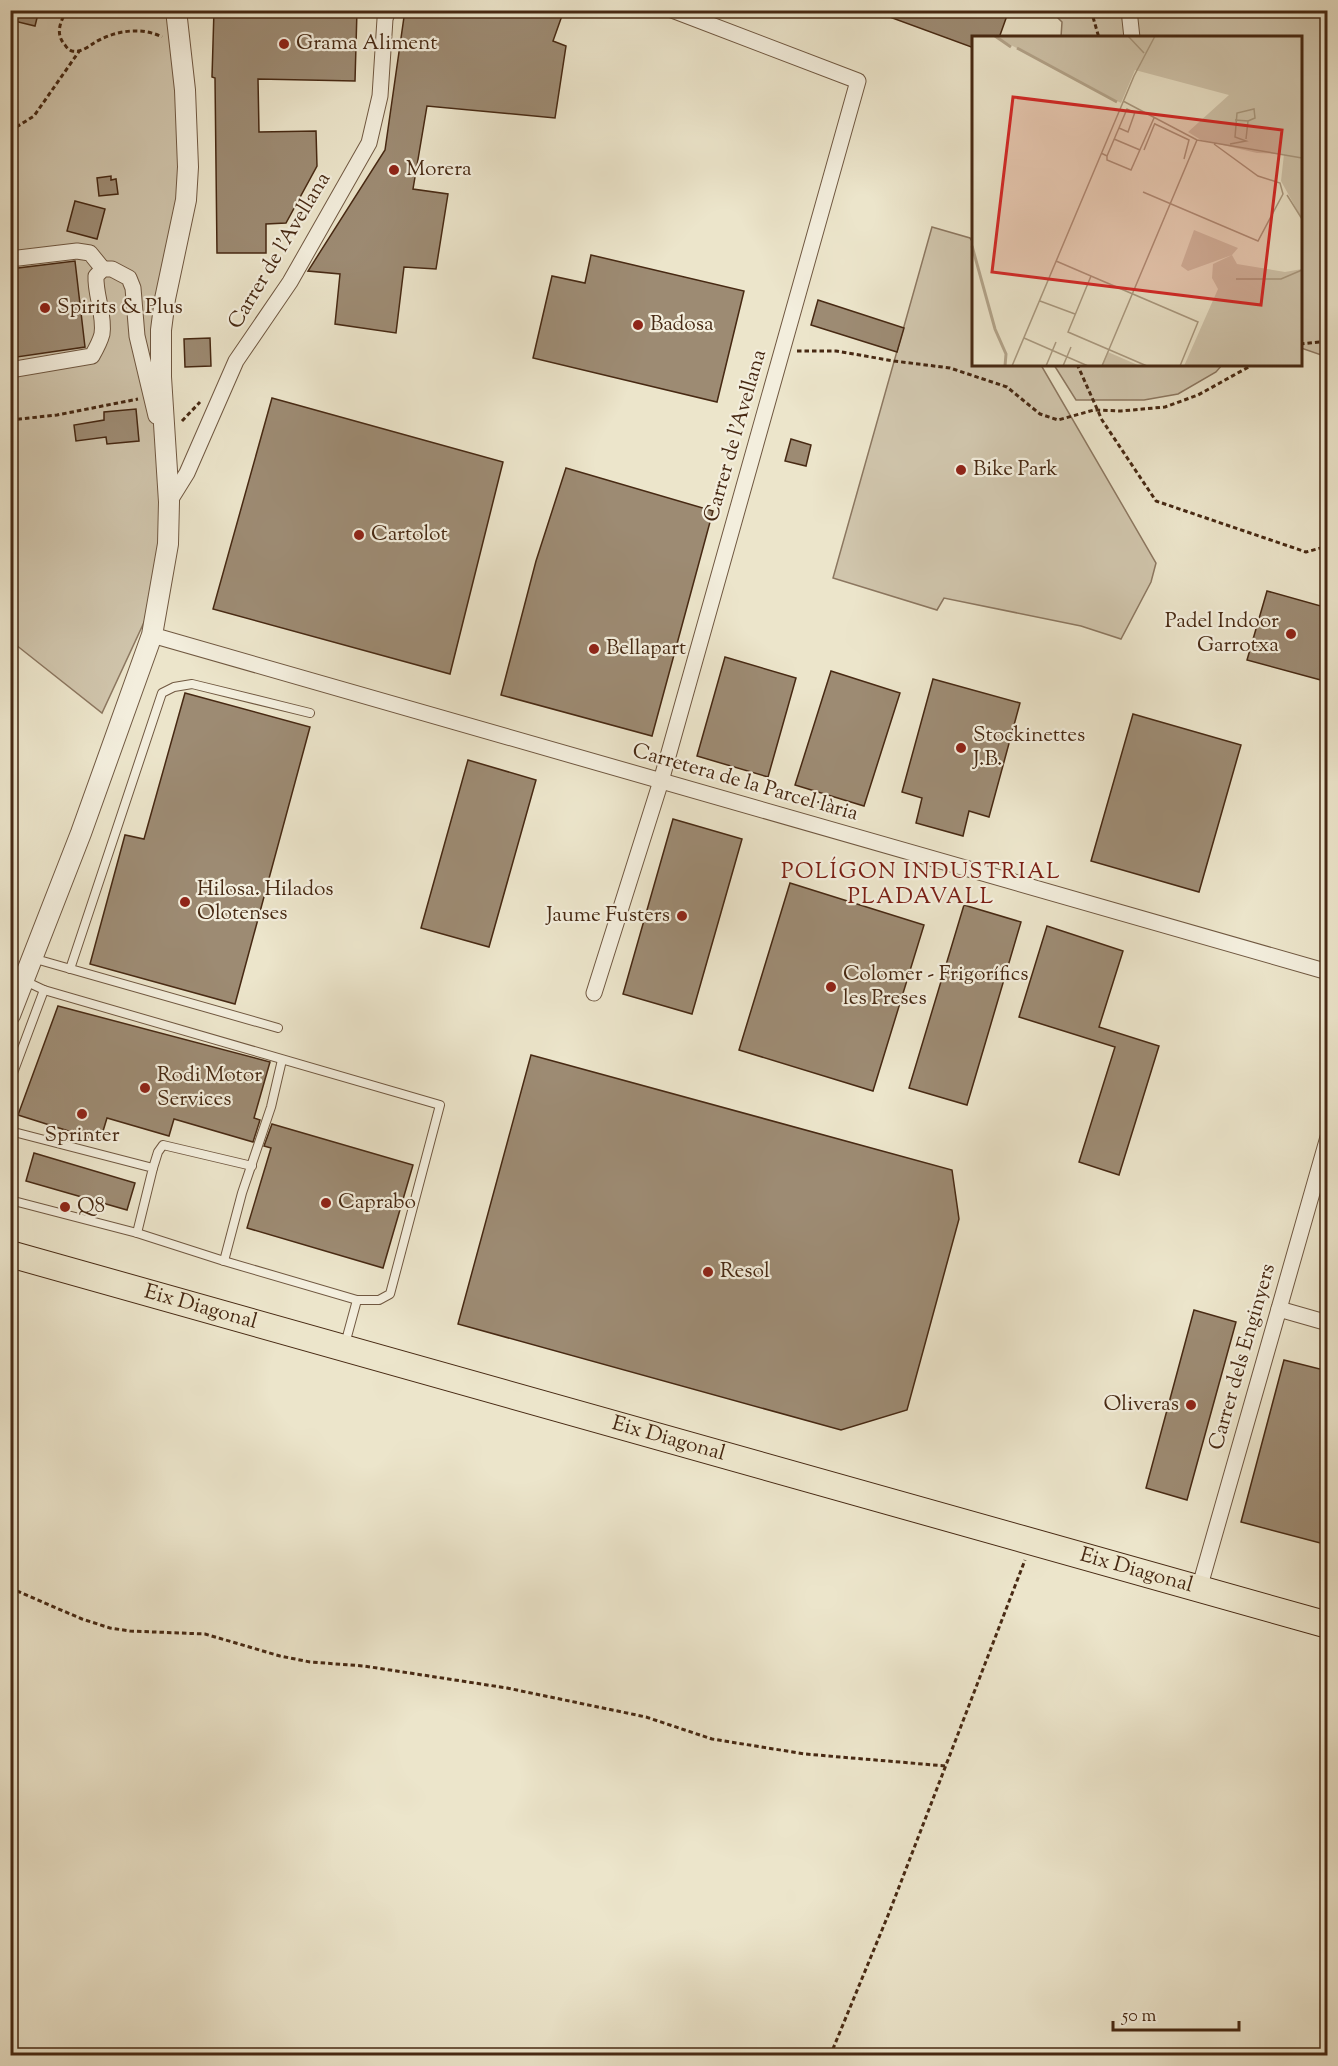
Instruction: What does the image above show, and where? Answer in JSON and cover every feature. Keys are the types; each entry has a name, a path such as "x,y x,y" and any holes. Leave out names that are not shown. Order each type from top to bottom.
{"main road":[{"name":"Eix Diagonal","path":"10,1254 1328,1625"}],"street":[{"path":"10,1016 85,822 152,635 168,544 169,502 161,377 161,330 165,298 186,200 188,167 185,90 176,10"},
{"name":"Carrer de l'Avellana","path":"169,502 187,473 236,361 290,282 369,143 380,96 385,19 388,10"},
{"name":"Carrer de l'Avellana","path":"594,993 661,781 858,81 672,10"},
{"path":"1129,10 1132,36"},
{"path":"10,259 76,251 90,253 103,269"},
{"path":"10,370 92,356 102,331 96,276 103,269 112,269 129,278 133,288 137,336 167,450"},
{"name":"Carretera de la Parcel·lària","path":"152,635 1328,972"},
{"name":"Carrer dels Enginyers","path":"1199,1589 1328,1137"},
{"path":"1279,1309 1328,1323"}],"lane":[{"path":"70,969 162,693 174,687 192,684 310,713"},
{"path":"32,958 278,1028"},
{"path":"10,1200 137,1233 357,1300 378,1300 390,1294 440,1109 440,1105 434,1102 44,990 24,980"},
{"path":"10,1081 44,990"},
{"path":"224,1261 243,1192 271,1107 282,1060"},
{"path":"10,1131 153,1168"},
{"path":"137,1233 161,1145 252,1166"},
{"path":"343,1348 357,1300"}],"path":[{"path":"67,10 59,30 61,41 73,51 133,30 153,32 167,40 166,31"},
{"path":"1091,10 1098,36"},
{"path":"10,131 34,116 80,50"},
{"path":"1302,344 1328,341"},
{"path":"894,361 950,368 996,383 1016,393 1040,414 1064,419 1098,410 1121,411 1165,407 1198,395 1250,366"},
{"path":"1078,366 1098,410 1156,501 1306,552 1328,546"},
{"path":"10,420 57,415 152,396"},
{"path":"167,450 189,412 202,400"},
{"path":"830,2055 890,1913 1031,1542"},
{"path":"10,1588 110,1628 205,1634 280,1656 310,1662 364,1666 507,1688 646,1717 712,1739 805,1754 946,1766"}],"shaded area":[{"path":"11,11 180,11 193,120 167,308 174,456 152,605 102,713 11,641"},
{"path":"1051,11 1327,11 1327,357 1302,348 1302,36 1061,36 1062,22"},
{"path":"932,227 970,238 972,241 972,366 1042,366 1156,563 1151,582 1121,639 1081,626 944,598 937,610 833,578"},
{"path":"1055,366 1221,366 1216,372 1178,394 1144,400 1076,400"}],"building":[{"path":"10,10 39,10 35,26 10,20"},
{"path":"214,10 357,10 355,81 258,79 259,132 316,131 317,166 286,223 266,224 266,253 217,253 215,78 212,77"},
{"name":"Morera","path":"405,10 564,10 553,41 566,46 555,118 427,106 413,189 448,194 436,269 404,267 396,333 335,324 340,274 308,271 385,150"},
{"path":"876,10 1009,10 1000,36 972,36 972,47 876,12"},
{"path":"111,176 111,180 116,179 118,194 99,196 97,178"},
{"path":"75,201 105,209 97,239 67,231"},
{"name":"Badosa","path":"591,255 744,291 717,402 533,358 552,276 585,283"},
{"name":"Spirits & Plus","path":"75,261 85,347 10,358 10,269"},
{"path":"818,300 904,328 897,352 811,325"},
{"path":"210,338 211,366 185,367 184,339"},
{"name":"Cartolot","path":"272,398 503,462 450,674 213,609"},
{"path":"136,409 139,441 107,444 106,437 76,441 74,425 104,420 104,412"},
{"path":"791,439 811,445 806,466 785,461"},
{"path":"566,468 713,511 652,736 501,695 536,561"},
{"name":"Padel Indoor Garrotxa","path":"1267,591 1328,608 1328,682 1247,660"},
{"path":"725,657 796,678 768,777 697,756"},
{"path":"831,671 900,693 864,806 795,785"},
{"name":"Stockinettes J.B.","path":"933,679 1020,703 989,817 969,811 963,836 916,823 922,798 902,792"},
{"name":"Hilosa. Hilados Olotenses","path":"185,693 310,727 235,1004 90,964 125,835 144,839"},
{"path":"1133,714 1241,745 1199,892 1091,861"},
{"path":"468,760 536,780 489,947 421,928"},
{"name":"Jaume Fusters","path":"673,819 742,839 692,1014 623,994"},
{"name":"Colomer - Frigorífics les Preses","path":"790,883 924,925 873,1091 739,1050"},
{"path":"964,905 1021,922 967,1105 909,1088"},
{"path":"1047,926 1123,951 1099,1027 1159,1046 1119,1175 1079,1162 1115,1047 1019,1017"},
{"name":"Rodi Motor Services","path":"58,1006 270,1062 254,1118 260,1120 253,1142 174,1119 169,1136 107,1118 100,1141 18,1115"},
{"name":"Resol","path":"531,1055 952,1170 959,1219 907,1410 841,1430 458,1324"},
{"path":"272,1124 413,1165 383,1268 247,1228 271,1148 264,1146"},
{"path":"34,1153 135,1183 127,1210 26,1181"},
{"name":"Oliveras","path":"1194,1310 1236,1322 1187,1500 1146,1488"},
{"path":"1284,1360 1328,1371 1328,1545 1241,1522"}],"place":[{"name":"Grama Aliment","path":"284,44"},
{"name":"Morera","path":"394,170"},
{"name":"Spirits & Plus","path":"45,308"},
{"name":"Badosa","path":"638,325"},
{"name":"Bike Park","path":"961,470"},
{"name":"Cartolot","path":"359,535"},
{"name":"Padel Indoor Garrotxa","path":"1291,634"},
{"name":"Bellapart","path":"594,649"},
{"name":"Stockinettes J.B.","path":"961,748"},
{"name":"Hilosa. Hilados Olotenses","path":"185,902"},
{"name":"Jaume Fusters","path":"682,916"},
{"name":"Colomer - Frigorífics les Preses","path":"831,987"},
{"name":"Rodi Motor Services","path":"145,1088"},
{"name":"Sprinter","path":"82,1114"},
{"name":"Caprabo","path":"326,1203"},
{"name":"Q8","path":"65,1207"},
{"name":"Resol","path":"708,1272"},
{"name":"Oliveras","path":"1191,1405"}],"district":[{"name":"POLÍGON INDUSTRIAL PLADAVALL","path":"921,886"}]}
